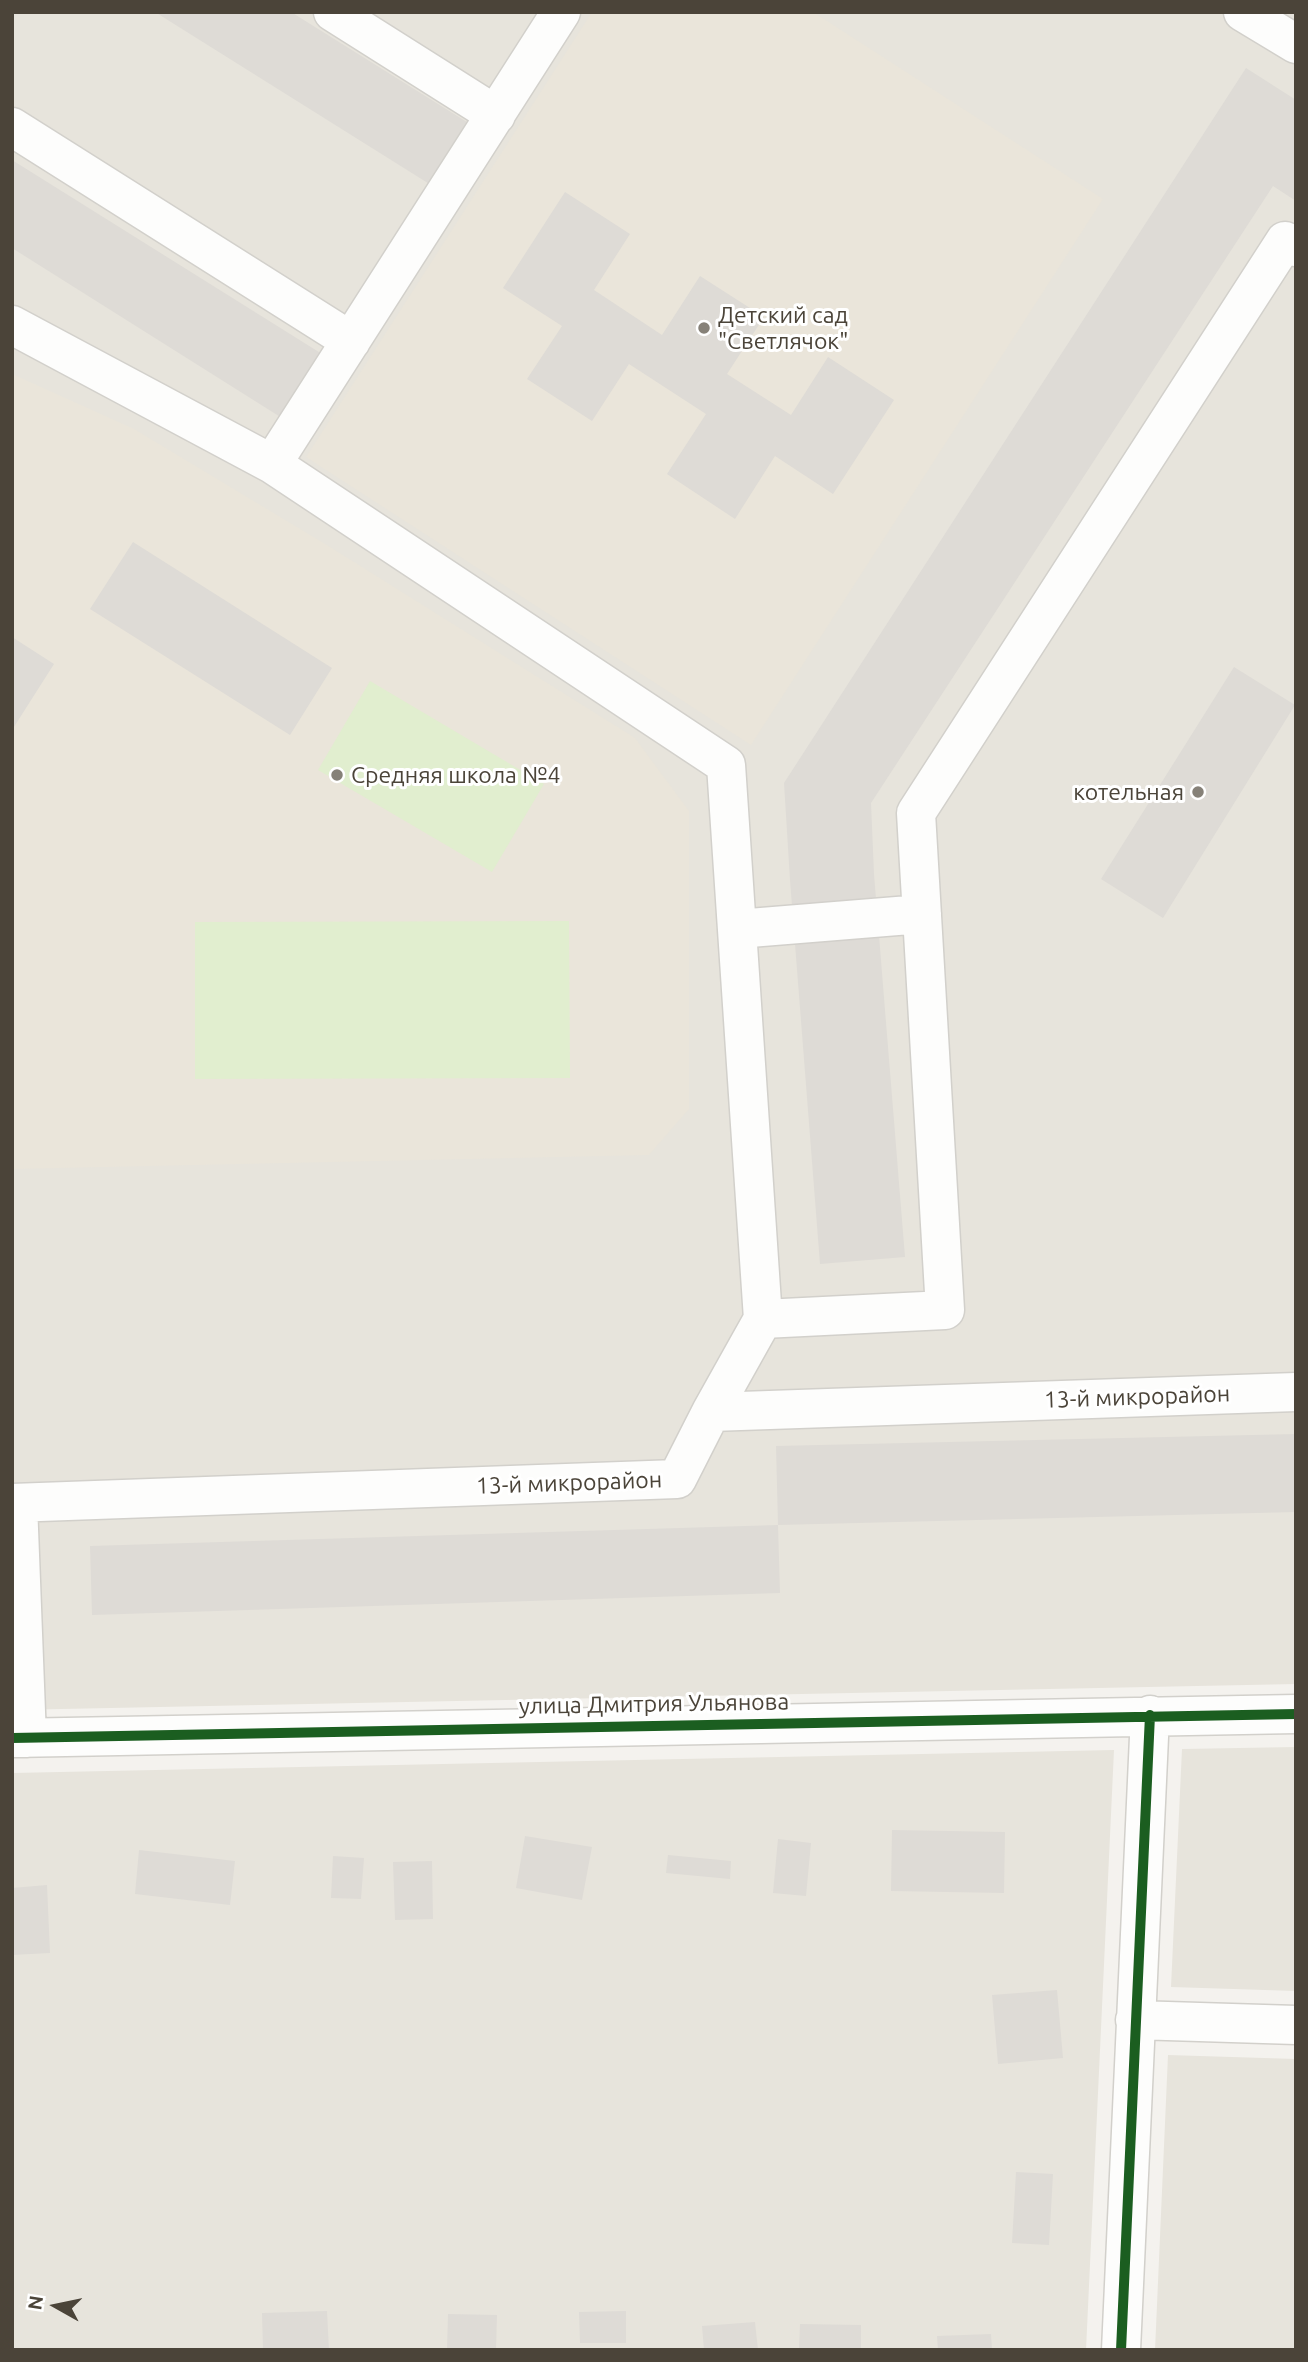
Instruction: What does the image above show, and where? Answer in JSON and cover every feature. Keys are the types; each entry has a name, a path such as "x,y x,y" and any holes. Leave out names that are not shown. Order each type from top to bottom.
{"street":[{"path":"333,12 496,116"},
{"path":"1243,12 1296,44"},
{"path":"272,464 496,116 558,13"},
{"path":"12,127 351,341"},
{"path":"763,1319 945,1310 916,813 1285,241 1296,247"},
{"path":"12,325 272,464 726,765 763,1319 711,1412"},
{"path":"737,929 922,914"},
{"name":"13-й микрорайон","path":"15,1503 677,1479 711,1412 1296,1392"},
{"path":"15,1503 20,1738"},
{"name":"улица Дмитрия Ульянова","path":"20,1738 1296,1714"},
{"path":"1121,2350 1150,1715"},
{"path":"1135,2020 1296,2025"}],"shaded area":[{"path":"12,12 1263,12 1280,21 1285,12 1296,12 1296,1684 12,1710"},
{"name":"Детский сад \"Светлячок\"","path":"592,12 813,12 1103,199 751,745 306,457"},
{"name":"Средняя школа №4","path":"12,374 134,429 330,547 635,738 689,811 689,1109 649,1155 12,1169"},
{"path":"1296,1747 1296,1991 1171,1987 1182,1749"},
{"path":"1114,1750 1086,2350 12,2350 12,1773"},
{"path":"1168,2055 1296,2059 1296,2350 1155,2350"}],"green space":[{"path":"370,681 544,784 492,872 318,770"},
{"path":"569,921 570,1078 195,1079 195,922"}],"building":[{"path":"155,12 291,12 470,124 431,185"},
{"path":"1246,68 1296,100 1296,201 1273,186 871,803 874,874 905,1257 820,1264 784,783"},
{"path":"12,160 322,354 282,418 12,248"},
{"path":"565,192 630,234 594,290 662,335 700,276 764,317 727,374 791,415 828,357 894,400 833,494 775,456 735,519 667,474 706,414 629,364 592,421 527,379 562,326 503,288"},
{"path":"133,542 332,668 290,735 90,609"},
{"path":"12,637 54,664 12,730"},
{"name":"котельная","path":"1234,667 1295,705 1163,918 1101,879"},
{"path":"1296,1434 1296,1512 778,1525 776,1446"},
{"path":"778,1525 780,1593 92,1615 90,1546"},
{"path":"892,1830 1005,1832 1004,1893 891,1891"},
{"path":"525,1836 592,1847 582,1900 516,1888"},
{"path":"778,1839 811,1843 806,1896 773,1893"},
{"path":"139,1850 235,1861 230,1905 135,1894"},
{"path":"668,1855 731,1861 730,1879 666,1873"},
{"path":"333,1856 364,1858 361,1899 331,1898"},
{"path":"432,1861 433,1919 395,1920 393,1862"},
{"path":"47,1885 50,1953 12,1955 12,1888"},
{"path":"1057,1990 1063,2058 998,2064 992,1995"},
{"path":"1016,2172 1053,2174 1049,2245 1012,2243"},
{"path":"327,2311 329,2350 263,2350 262,2313"},
{"path":"626,2311 626,2343 580,2343 579,2312"},
{"path":"448,2314 497,2315 496,2350 447,2350"},
{"path":"755,2322 758,2350 704,2350 702,2326"},
{"path":"800,2324 861,2325 861,2350 799,2350"},
{"path":"991,2334 992,2350 938,2350 937,2336"}],"cycle path":[{"path":"12,1738 1296,1714"},
{"path":"1121,2350 1150,1715"}],"place":[{"name":"Детский сад \"Светлячок\"","path":"704,328"},
{"name":"Средняя школа №4","path":"337,775"},
{"name":"котельная","path":"1198,792"}]}
